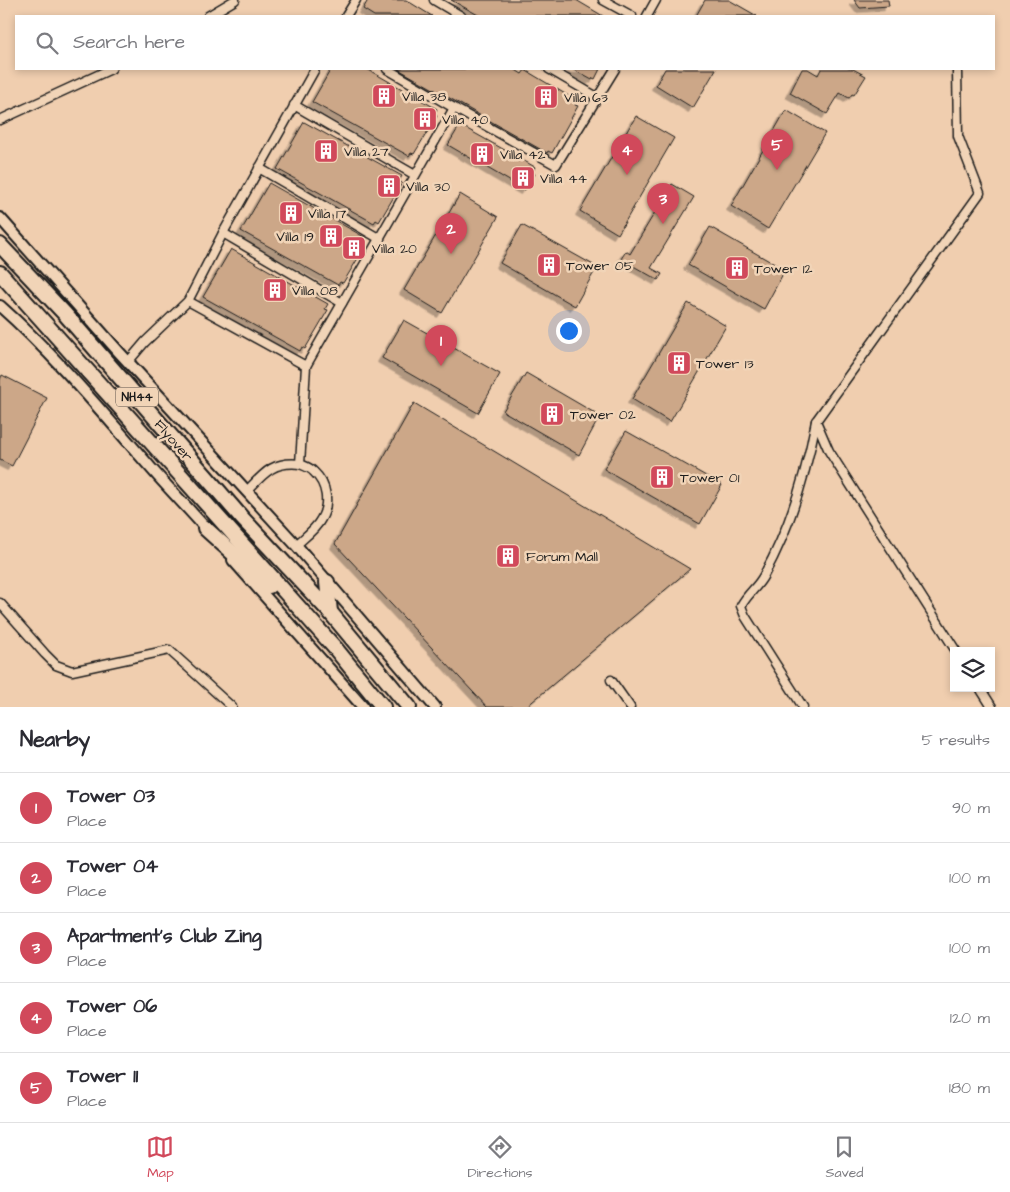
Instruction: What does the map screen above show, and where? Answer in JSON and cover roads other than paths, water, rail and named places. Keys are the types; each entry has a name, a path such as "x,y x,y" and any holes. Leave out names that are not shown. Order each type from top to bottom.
{"highway":[{"name":"Flyover","path":"0,245 66,314 242,518 330,612"},
{"name":"Flyover","path":"0,272 293,602"},
{"path":"205,528 280,596 293,602"},
{"path":"327,582 330,612"},
{"name":"NH44","path":"293,602 335,648 383,707"},
{"name":"NH44","path":"330,612 409,707"}],"street":[{"path":"210,15 235,0"},
{"path":"347,15 356,0"},
{"path":"434,0 459,15"},
{"path":"603,0 630,15"},
{"path":"648,15 656,0"},
{"path":"0,120 108,70"},
{"path":"128,362 144,342 188,301 222,233 314,70"},
{"path":"389,70 556,165 613,70"},
{"path":"551,70 597,98"},
{"path":"803,707 745,616 741,606 745,598 754,590 764,576 778,546 798,490 816,421 980,193 958,136 957,70"},
{"path":"294,105 415,175"},
{"path":"300,464 306,366 454,108"},
{"path":"259,168 380,239"},
{"path":"0,218 128,362 296,545 435,707"},
{"path":"222,233 342,303"},
{"path":"188,301 306,366"},
{"path":"0,306 21,325 85,392 186,509 205,528 363,707"},
{"path":"816,421 828,451 953,647"},
{"path":"247,491 271,468 285,464 300,464 313,470 321,480 327,505 316,527 296,545"},
{"path":"0,603 56,665 72,671 169,650 232,707"},
{"path":"611,680 630,707"},
{"path":"983,692 992,707"}],"place":[{"name":"Villa 38","path":"384,96"},
{"name":"Villa 63","path":"546,97"},
{"name":"Villa 40","path":"425,119"},
{"name":"Villa 27","path":"326,151"},
{"name":"Villa 42","path":"482,154"},
{"name":"Tower 11","path":"777,170"},
{"name":"Tower 06","path":"627,175"},
{"name":"Villa 44","path":"523,178"},
{"name":"Villa 30","path":"389,186"},
{"name":"Villa 17","path":"291,213"},
{"name":"Apartment's Club Zing","path":"663,224"},
{"name":"Villa 19","path":"331,236"},
{"name":"Villa 20","path":"354,248"},
{"name":"Tower 04","path":"451,254"},
{"name":"Tower 05","path":"549,265"},
{"name":"Tower 12","path":"737,268"},
{"name":"Villa 08","path":"275,290"},
{"name":"Tower 13","path":"679,363"},
{"name":"Tower 03","path":"441,366"},
{"name":"Tower 02","path":"552,414"},
{"name":"Tower 01","path":"662,477"},
{"name":"Forum Mall","path":"508,556"}]}
